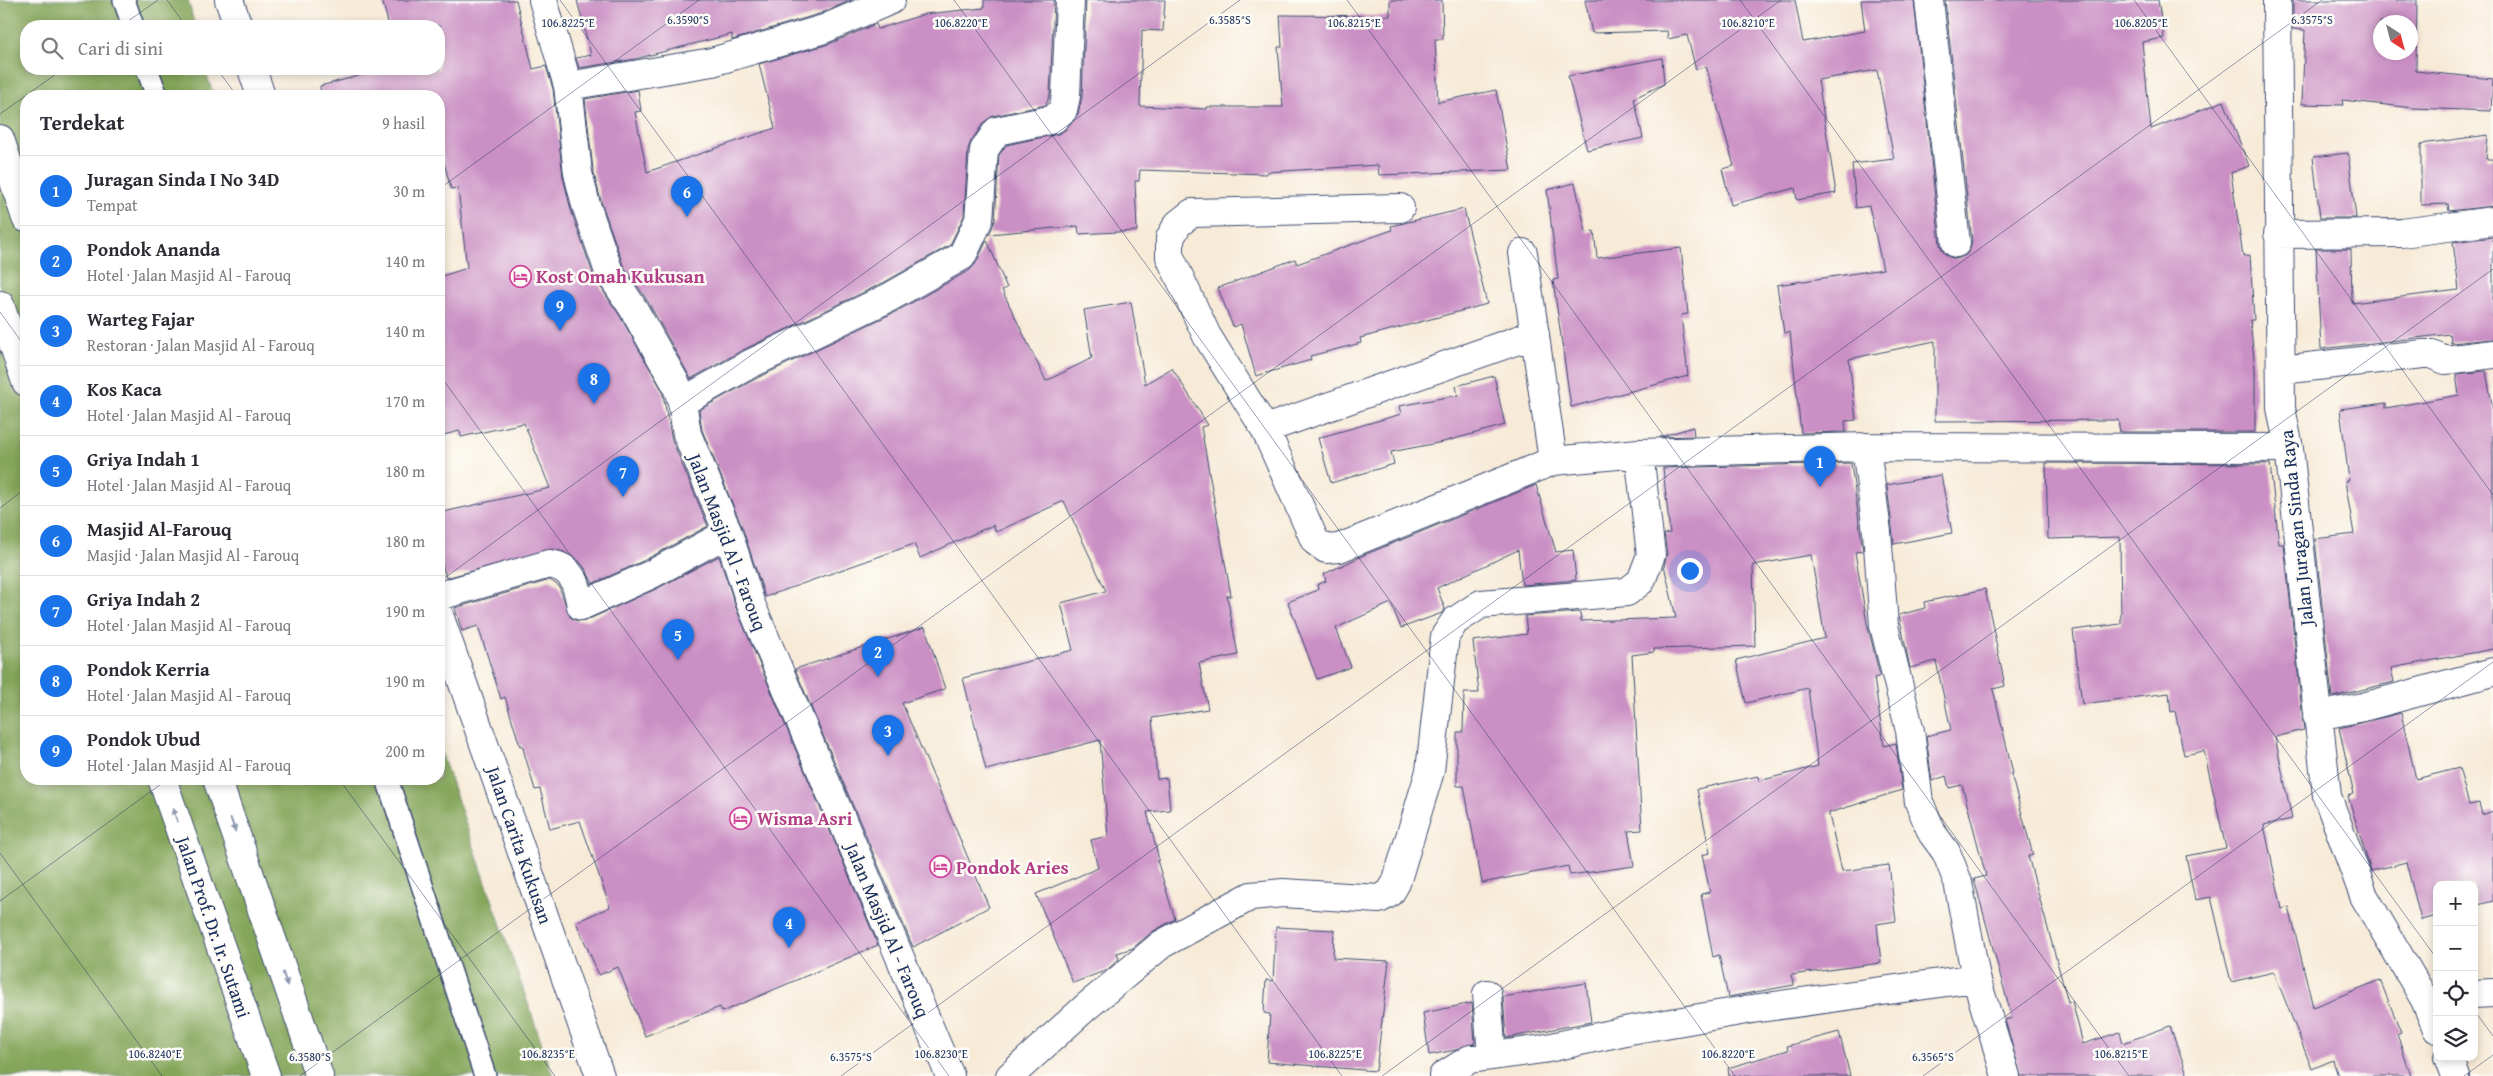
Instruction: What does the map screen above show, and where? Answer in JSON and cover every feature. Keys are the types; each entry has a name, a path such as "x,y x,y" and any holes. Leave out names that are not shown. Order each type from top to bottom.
{"street":[{"path":"229,0 236,20"},
{"name":"Jalan Masjid Al - Farouq","path":"543,0 568,86 578,174 586,205 610,272 676,384 682,402 687,434 728,533 753,611 950,1076"},
{"path":"568,86 712,62 824,29 891,0"},
{"path":"682,402 750,364 890,297 962,256 980,220 984,150 992,137 997,131 1054,118 1063,110 1066,96 1070,0"},
{"path":"1929,0 1956,244"},
{"name":"Jalan Juragan Sinda Raya","path":"2277,0 2281,408 2289,448 2326,796 2364,896 2431,999 2434,1016"},
{"path":"254,75 259,90"},
{"path":"0,139 20,200"},
{"path":"1400,208 1192,213 1178,224 1170,238 1170,257 1207,336 1265,429 1315,540 1326,549 1339,548 1553,461 1639,453 1866,447 2289,448"},
{"path":"2278,234 2402,233 2493,220"},
{"path":"1523,253 1553,461"},
{"path":"0,305 20,364"},
{"path":"1265,429 1535,334"},
{"path":"2281,370 2423,354 2432,354 2445,360 2493,354"},
{"path":"1866,447 1884,626 1910,731 1919,802 1932,833 1946,852 1958,882 1976,978 2006,1076"},
{"path":"1010,1076 1086,1007 1162,944 1251,896 1283,893 1379,899 1390,893 1396,883 1430,771 1445,636 1455,621 1481,604 1627,592 1641,581 1650,555 1639,453"},
{"path":"445,594 550,564 559,565 576,580 581,606 652,574 728,533"},
{"name":"Jalan Carita Kukusan","path":"445,632 600,1076"},
{"path":"2317,716 2363,707 2493,672"},
{"name":"Jalan Prof. Dr. Ir. Sutami","path":"164,785 266,1076"},
{"path":"219,785 318,1076"},
{"path":"1443,1076 1470,1059 1543,1049 1630,1030 1752,1009 1976,978"},
{"path":"2478,994 2493,993"},
{"path":"1487,994 1492,1056"},
{"path":"2449,1061 2455,1076"}],"lane":[{"path":"124,0 131,20"},
{"path":"150,75 155,90"},
{"path":"389,785 485,1076"}],"green space":[{"path":"0,0 188,0 193,20 20,20 20,75 207,75 212,90 20,90 20,785 445,785 445,763 553,1076 0,1076"}],"building":[{"path":"382,0 516,0 533,69 546,66 553,89 563,177 571,210 594,277 620,316 662,390 672,440 708,526 645,560 592,584 587,571 579,561 564,552 552,549 446,578 445,512 550,488 524,423 461,437 460,431 445,435 445,275 467,268 458,188 451,189 445,166 445,90 320,90 320,86 362,75 445,75 445,20 387,20"},
{"path":"577,0 852,0 819,14 732,40 732,34 635,59 579,68 576,58 591,55"},
{"path":"984,0 1054,0 1050,94 1046,105 993,116 984,122 971,141 968,149 964,216 950,245 883,283 743,350 691,379 647,300 623,265 601,201 593,170 585,99 638,90 641,111 635,112 647,172 775,128 759,64 829,44 876,24 878,29 925,14 984,8"},
{"path":"1086,0 1165,0 1163,31 1142,30 1140,106 1207,109 1207,107 1283,107 1278,47 1282,47 1280,15 1390,16 1390,0 1442,0 1443,39 1435,39 1438,102 1496,90 1511,170 1379,175 1378,165 1267,172 1267,174 1140,170 1139,181 1135,181 1137,231 1079,234 1078,226 989,234 995,221 999,155 1006,145 1058,134 1065,130 1078,114 1082,97"},
{"path":"1585,0 1795,0 1803,42 1865,31 1861,0 1914,0 1940,245 1944,253 1949,257 1957,259 1966,255 1972,241 1945,0 2158,0 2164,38 2142,42 2151,129 2224,101 2249,166 2231,173 2243,256 2250,255 2254,320 2250,320 2255,369 2255,432 2120,432 2118,420 1935,421 1935,341 1849,359 1856,420 1845,421 1846,432 1801,433 1790,332 1784,333 1777,285 1883,269 1869,206 1856,208 1852,164 1894,159 1877,70 1818,80 1836,193 1797,200 1795,188 1731,205 1722,169 1734,166 1706,66 1696,70 1687,35 1668,39 1667,31 1592,33"},
{"path":"2293,0 2417,0 2417,15 2373,15 2373,60 2416,60 2416,71 2493,79 2491,111 2413,108 2342,100 2343,105 2302,104 2305,30 2293,29"},
{"path":"1662,58 1664,84 1634,98 1643,138 1587,150 1568,76"},
{"path":"2488,135 2486,159 2493,159 2493,206 2449,211 2448,204 2421,205 2421,144"},
{"path":"2348,153 2356,218 2320,218 2313,157"},
{"path":"1575,183 1586,232 1594,231 1597,258 1681,248 1688,314 1681,315 1688,376 1571,407 1553,280 1558,279 1547,190"},
{"path":"1464,209 1487,304 1360,338 1361,343 1310,356 1311,360 1256,376 1241,324 1233,327 1218,288 1295,259 1297,264 1392,230 1391,226"},
{"path":"2493,237 2493,339 2451,343 2450,334 2321,349 2316,249 2351,249 2352,303 2459,290 2453,242"},
{"path":"987,240 1007,288 1002,290 1046,381 1092,358 1084,310 1131,302 1145,384 1172,368 1208,425 1201,427 1231,596 1227,596 1238,655 1199,663 1208,709 1152,718 1157,779 1167,778 1170,810 1147,812 1159,860 1157,860 1175,919 1152,932 1133,948 1117,953 1119,959 1107,970 1073,983 1036,894 1098,868 1091,840 1108,836 1100,740 986,770 963,678 1073,650 1061,603 1106,591 1064,501 996,532 993,525 920,558 914,544 765,597 742,527 702,430 699,410 757,378 897,311 970,270 976,263"},
{"path":"2486,371 2493,410 2493,649 2391,668 2394,682 2332,697 2315,539 2354,534 2345,481 2349,480 2340,409 2386,403 2386,408 2459,395 2456,374"},
{"path":"1494,376 1505,425 1443,442 1391,452 1394,464 1331,483 1318,438 1401,414 1399,406 1458,395 1456,386"},
{"path":"1693,427 1694,436 1660,437"},
{"path":"1851,463 1863,551 1855,552 1867,623 1880,676 1874,678 1884,746 1896,743 1902,790 1829,813 1829,815 1842,871 1889,865 1896,921 1877,924 1881,963 1791,975 1794,985 1728,997 1719,955 1713,957 1701,894 1710,892 1702,855 1710,853 1697,789 1758,776 1759,781 1818,766 1808,688 1746,703 1736,660 1825,638 1811,555 1753,565 1755,646 1654,649 1654,652 1632,655 1642,830 1628,831 1634,866 1570,875 1568,866 1482,883 1464,786 1457,786 1457,732 1463,732 1464,693 1479,693 1473,641 1527,634 1525,616 1580,612 1581,621 1676,618 1664,565 1667,554 1664,534 1670,533 1663,468"},
{"path":"2046,463 2270,464 2279,544 2284,544 2304,730 2275,737 2292,819 2264,825 2282,909 2289,907 2313,1007 2380,980 2401,1032 2397,1034 2411,1076 2338,1076 2333,1060 2312,1069 2274,972 2231,982 2211,897 2195,900 2186,856 2226,848 2204,751 2184,755 2175,711 2171,712 2169,693 2082,704 2073,630 2121,624 2120,537 2048,539"},
{"path":"1941,475 1952,533 1894,544 1887,485"},
{"path":"1536,485 1556,552 1573,550 1576,580 1522,585 1518,550 1437,588 1445,609 1442,613 1401,628 1391,603 1336,628 1351,667 1317,679 1288,602 1318,590 1317,585 1326,581 1324,574 1364,555"},
{"path":"719,556 736,608 878,945 722,1012 720,1007 645,1036 618,967 599,975 576,922 610,907 580,821 550,829 540,789 535,790 522,745 520,746 505,697 501,699 478,626 462,631 455,608 550,580 559,586 570,617 578,621 587,620 658,588"},
{"path":"1985,589 2005,686 1993,689 2013,773 2011,774 2033,855 2028,856 2068,1002 2072,1001 2083,1044 2120,1032 2123,1043 2170,1026 2188,1076 2021,1076 2005,1020 2012,1018 1974,879 1986,876 1962,785 1949,788 1946,776 1932,781 1926,736 1951,730 1936,661 1910,668 1899,615 1925,608 1924,602"},
{"path":"925,627 945,689 902,703 989,907 913,947 795,669"},
{"path":"2401,713 2416,779 2459,768 2469,805 2479,803 2482,815 2493,811 2493,901 2478,905 2478,881 2433,881 2433,917 2421,920 2406,862 2371,871 2348,796 2354,794 2339,728"},
{"path":"1276,927 1334,930 1333,958 1389,961 1376,1071 1267,1062 1270,1014 1264,1013 1266,980 1273,981"},
{"path":"1586,983 1591,1022 1506,1038 1503,997"},
{"path":"1472,1003 1475,1043 1456,1050 1429,1055 1423,1013"},
{"path":"1839,1032 1850,1076 1729,1076 1728,1068 1788,1050 1787,1046"}],"place":[{"name":"Masjid Al-Farouq","path":"687,217"},
{"name":"Kost Omah Kukusan","path":"520,276"},
{"name":"Pondok Ubud","path":"560,331"},
{"name":"Pondok Kerria","path":"594,404"},
{"name":"Juragan Sinda I No 34D","path":"1820,487"},
{"name":"Griya Indah 2","path":"623,497"},
{"name":"Griya Indah 1","path":"678,660"},
{"name":"Pondok Ananda","path":"878,677"},
{"name":"Warteg Fajar","path":"888,756"},
{"name":"Wisma Asri","path":"741,818"},
{"name":"Pondok Aries","path":"940,867"},
{"name":"Kos Kaca","path":"789,948"}]}
